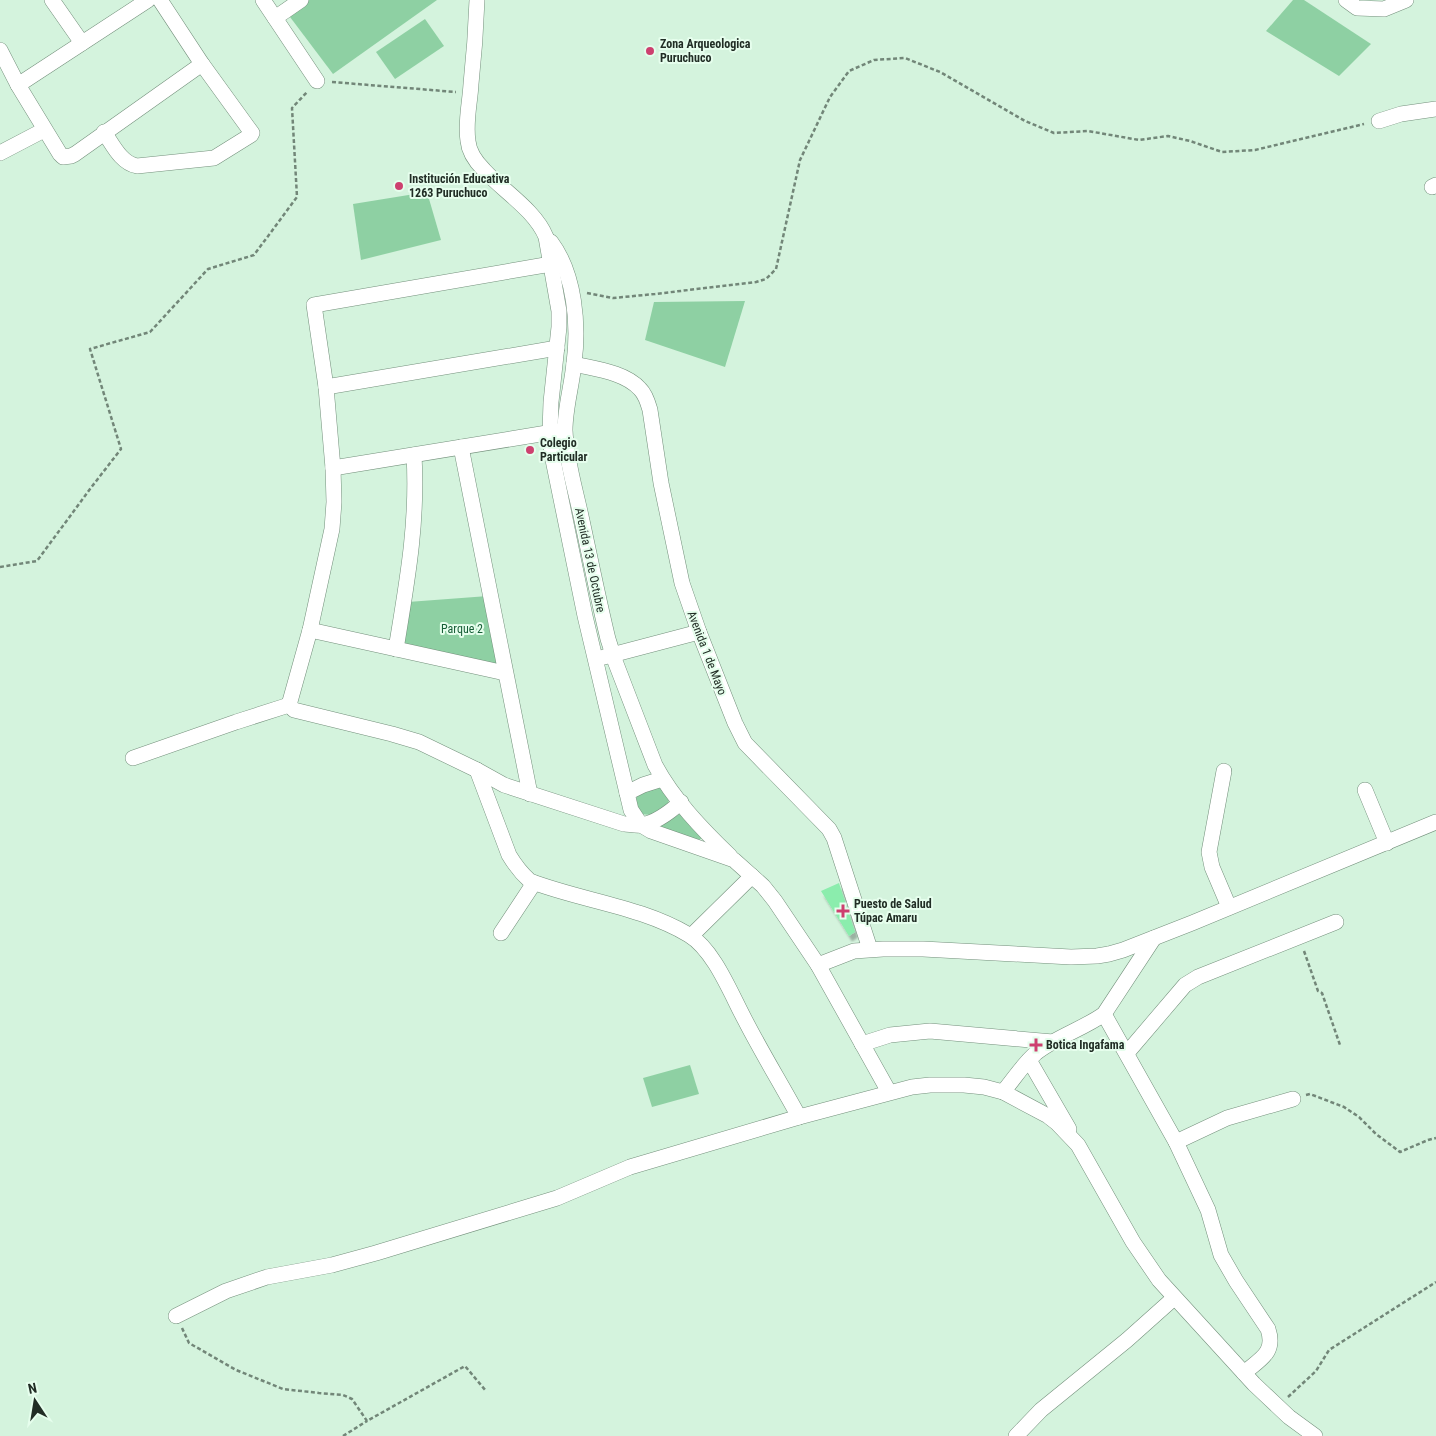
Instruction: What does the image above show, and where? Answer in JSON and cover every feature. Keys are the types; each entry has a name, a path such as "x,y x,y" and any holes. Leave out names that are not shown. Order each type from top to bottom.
{"street":[{"path":"52,0 82,43"},
{"path":"18,85 148,0"},
{"path":"104,132 125,161 137,166 214,158 251,135 252,131 202,64 160,0"},
{"path":"262,0 317,81"},
{"path":"276,18 301,0"},
{"name":"Avenida 13 de Octubre","path":"476,0 476,31 466,129 468,143 474,159 484,171 526,210 557,250 571,290 575,323 574,364 565,430 574,486 606,632 613,655 655,765 662,778 706,832 763,886 775,901 818,965 889,1092"},
{"path":"1346,0 1357,8 1384,9 1406,0"},
{"path":"0,50 44,130 63,157 75,154 202,64"},
{"path":"1379,120 1402,114 1436,110"},
{"path":"0,153 44,130"},
{"path":"543,231 559,311 550,432 556,478 595,659 631,810 641,825 651,831 734,860"},
{"path":"288,706 310,630 332,529 334,502 326,387 314,305 551,264"},
{"path":"326,387 557,348"},
{"name":"Avenida 1 de Mayo","path":"574,364 602,370 632,382 641,389 647,399 661,483 682,583 735,723 745,743 829,829 834,838 870,949"},
{"path":"333,468 565,430"},
{"path":"461,447 530,794"},
{"path":"396,649 413,544 416,503 414,455"},
{"path":"310,630 505,673"},
{"path":"595,659 699,632"},
{"path":"133,758 288,706"},
{"path":"288,706 294,710 419,742 477,770 504,786 624,824 641,825 671,811 681,802"},
{"path":"477,770 509,855 515,866 530,881 652,917 691,936 698,943 717,966 799,1117"},
{"path":"1224,772 1209,852 1212,866 1229,907"},
{"path":"627,793 662,778"},
{"path":"1364,790 1387,843"},
{"path":"818,965 854,951 870,949 923,949 1097,956 1123,950 1387,843 1435,826"},
{"path":"691,936 752,876"},
{"path":"501,933 534,883"},
{"path":"1127,1053 1185,985 1198,977 1336,922"},
{"path":"1003,1092 1037,1053 1104,1014 1154,938"},
{"path":"1104,1014 1176,1142 1208,1210 1221,1255 1268,1329 1271,1347 1244,1373"},
{"path":"862,1044 890,1035 930,1031 1053,1042"},
{"path":"1029,1060 1133,1242 1159,1280 1244,1373 1277,1406 1316,1436"},
{"path":"176,1316 226,1290 268,1277 332,1265 488,1219 557,1198 630,1167 889,1092 946,1085 984,1087 1003,1092 1048,1116 1078,1146"},
{"path":"1176,1142 1227,1118 1293,1099"},
{"path":"1016,1436 1041,1410 1127,1340 1174,1298"}],"path":[{"path":"571,290 613,298 756,282 766,279 776,270 800,160 826,105 849,71 874,60 905,58 932,68 1025,122 1054,134 1088,131 1139,140 1168,136 1222,152 1255,150 1379,120"},
{"path":"0,567 37,561 121,450 90,349 150,332 208,269 254,255 297,197 292,108 317,81 470,93"},
{"path":"1299,937 1318,991 1322,993 1340,1045"},
{"path":"1293,1099 1310,1094 1344,1107 1359,1117 1376,1134 1400,1152 1436,1138"},
{"path":"1277,1406 1316,1371 1329,1350 1436,1282"},
{"path":"176,1316 189,1343 236,1370 283,1389 343,1394 352,1399 367,1421"},
{"path":"343,1436 465,1366 486,1391"}],"green space":[{"path":"306,0 437,0 333,74 287,13"},
{"path":"1293,0 1304,0 1371,44 1339,76 1266,31"},
{"path":"425,19 444,46 395,79 376,52"},
{"path":"427,192 441,240 361,260 353,204"},
{"path":"745,301 725,367 645,340 654,302"},
{"name":"Parque 2","path":"488,596 502,670 401,647 408,602"},
{"path":"659,787 669,796 668,806 651,815 640,814 636,804 638,794"},
{"path":"680,814 702,838 699,840 660,827 661,824"},
{"path":"690,1065 699,1094 652,1107 643,1078"}],"building":[{"name":"Puesto de Salud Túpac Amaru","path":"839,883 855,932 849,936 821,891"}],"place":[{"name":"Zona Arqueologica Puruchuco","path":"650,51"},
{"name":"Institución Educativa 1263 Puruchuco","path":"399,186"},
{"name":"Colegio Particular","path":"530,450"},
{"name":"Puesto de Salud Túpac Amaru","path":"843,911"},
{"name":"Botica Ingafama","path":"1036,1045"}]}
